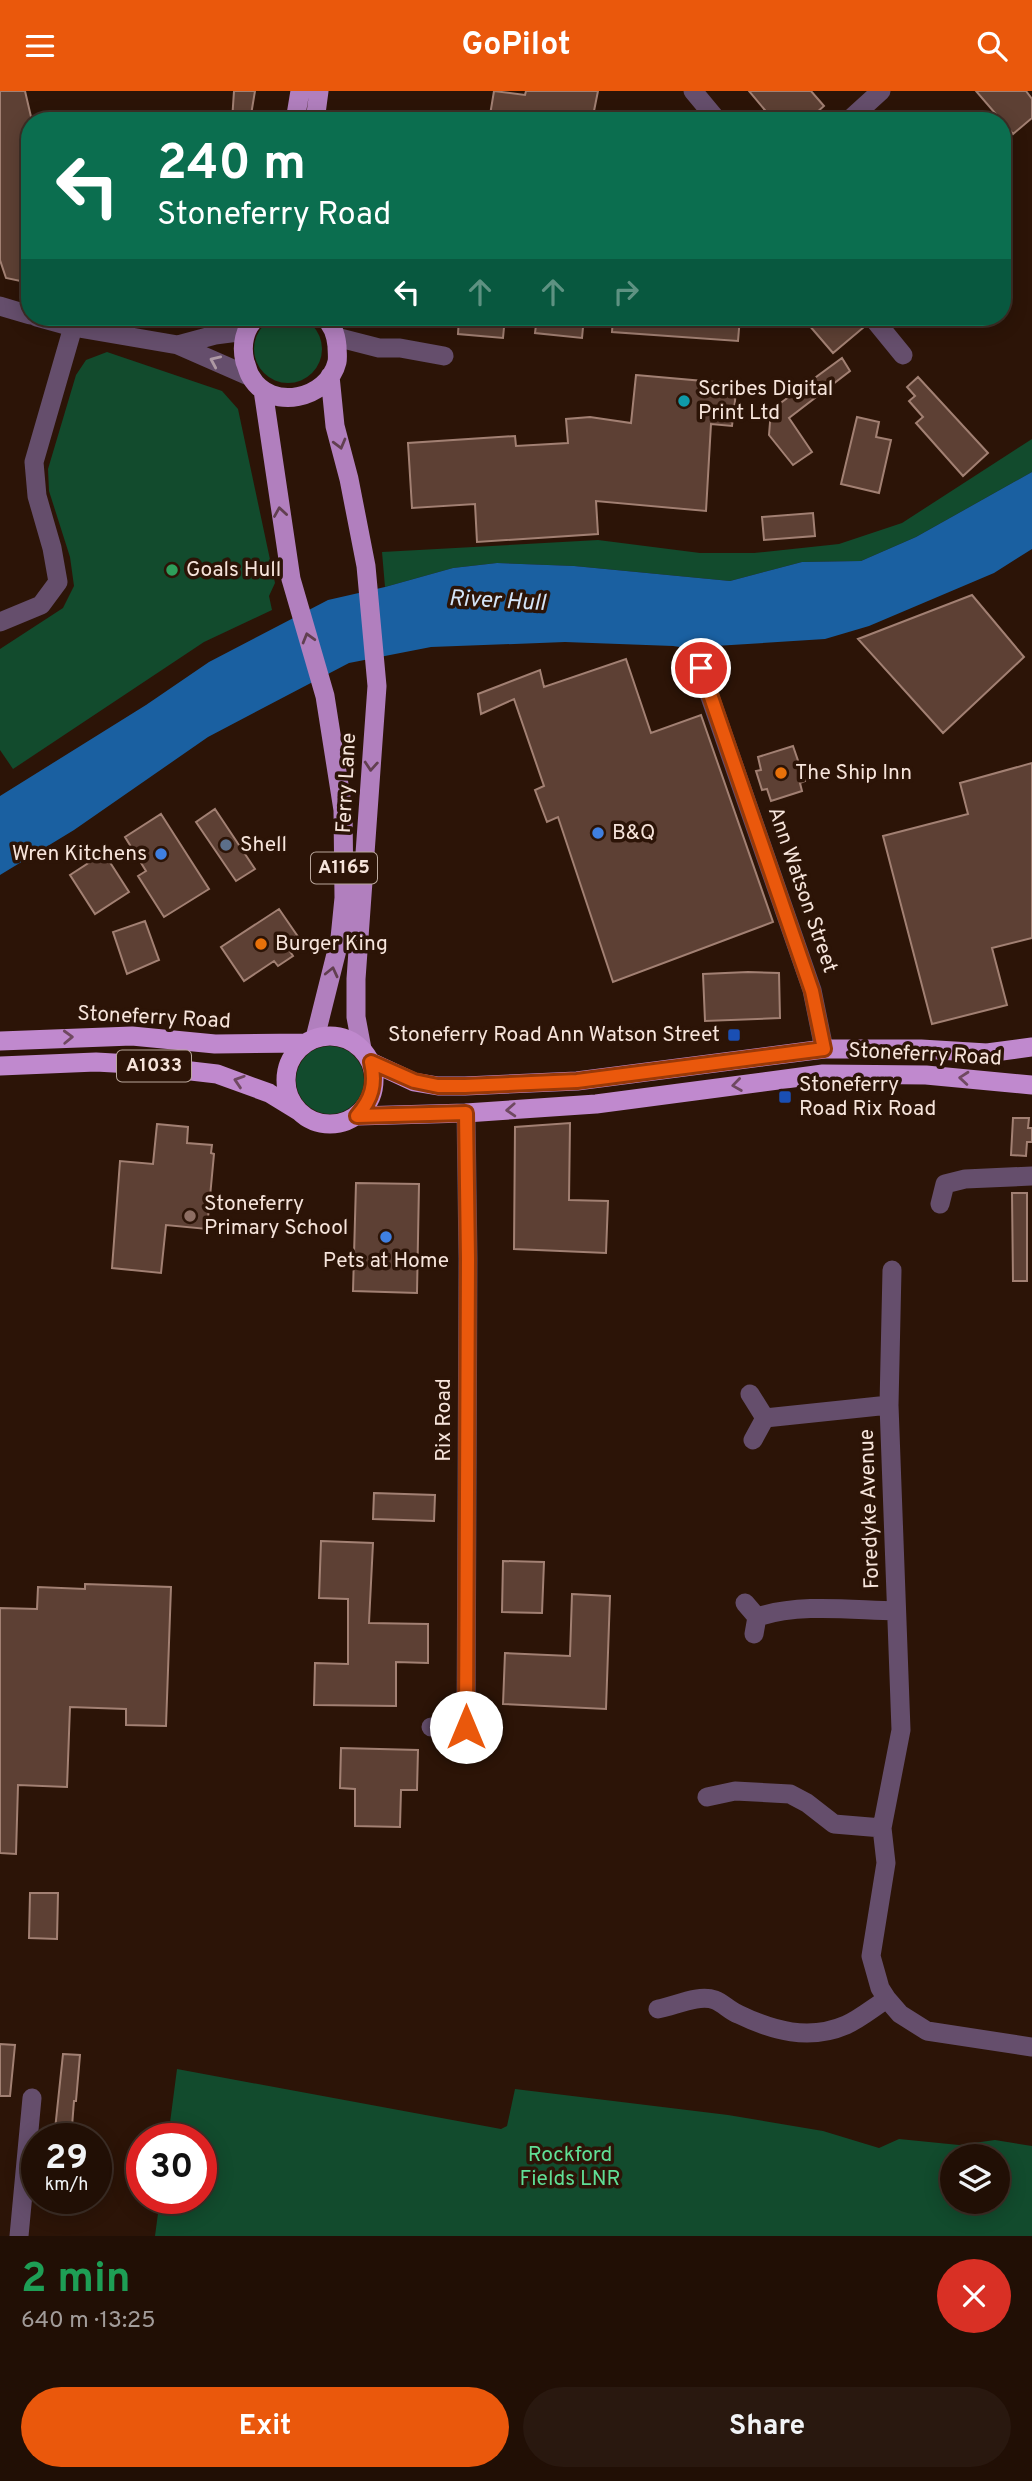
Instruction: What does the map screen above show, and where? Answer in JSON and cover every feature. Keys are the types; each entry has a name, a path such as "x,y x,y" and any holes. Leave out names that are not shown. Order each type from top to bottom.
{"highway":[{"name":"Stoneferry Road","path":"0,1041 94,1036 215,1044 311,1041"},
{"path":"328,1036 340,1037 352,1042 366,1056 374,1076 373,1091 367,1105 357,1116 345,1122 320,1123 300,1112 292,1101 287,1089 289,1063 296,1052 311,1041 328,1036"},
{"name":"Stoneferry Road","path":"366,1056 414,1081 438,1086 465,1086 577,1081 824,1049 921,1048 987,1053 1032,1047"},
{"name":"A1033","path":"0,1066 131,1063 217,1074 269,1093 300,1112"},
{"name":"Stoneferry Road","path":"357,1116 466,1113 596,1104 823,1074 926,1075 1032,1085"}],"main road":[{"path":"296,112 300,91"},
{"path":"316,112 319,91"},
{"name":"A1165","path":"250,326 242,352 257,384"},
{"name":"A1165","path":"329,326 336,337 334,369"},
{"path":"257,384 277,396 295,398 316,391 334,369"},
{"name":"Ferry Lane","path":"334,369 335,426 349,479 366,566 377,687 356,979 356,1017 366,1056"},
{"name":"Ferry Lane","path":"257,384 291,579 325,696 342,810 344,898 340,938 311,1041"}],"street":[{"path":"693,91 710,112"},
{"path":"858,112 881,91"},
{"path":"0,306 21,312"},
{"path":"70,326 178,345 257,384"},
{"path":"178,345 244,326"},
{"path":"879,326 903,355"},
{"path":"0,622 41,605 58,582 52,548 37,496 34,461 74,327"},
{"path":"336,337 379,348 400,348 444,356"},
{"path":"334,369 379,348"},
{"name":"Ann Watson Street","path":"701,668 808,977 824,1049"},
{"name":"Rix Road","path":"466,1113 466,1727"},
{"path":"940,1204 945,1184 965,1179 1032,1177"},
{"name":"Foredyke Avenue","path":"892,1270 889,1405 901,1730 882,1828 886,1863 871,1956 880,1988 887,1999 900,2014 927,2031 1032,2047"},
{"path":"750,1394 765,1418 753,1440"},
{"name":"Foredyke Avenue","path":"765,1418 889,1405"},
{"name":"Foredyke Avenue","path":"752,1618 776,1611 810,1608 896,1611"},
{"path":"431,1727 493,1729"},
{"path":"707,1797 735,1791 790,1794 807,1803 834,1824 882,1828"},
{"path":"658,2009 692,2000 715,1999 735,2013 780,2031 813,2034 847,2025 887,1999"},
{"path":"19,2236 32,2098"}],"green space":[{"path":"263,326 313,326 321,342 320,362 312,373 301,381 275,381 264,373 256,362 256,336"},
{"name":"Goals Hull","path":"107,352 222,391 238,409 275,583 269,596 272,610 204,642 13,769 0,750 0,649 63,608 74,586 70,557 49,491 48,469 76,375 86,360"},
{"path":"1032,439 1032,472 916,537 861,561 802,562 730,581 574,566 497,563 453,568 385,587 382,552 598,540 700,553 754,553 839,544 902,523"},
{"path":"330,1046 343,1049 354,1056 361,1067 364,1080 361,1093 354,1104 343,1111 330,1114 317,1111 306,1104 299,1093 296,1080 299,1067 306,1056 317,1049"},
{"name":"Rockford Fields LNR","path":"177,2069 501,2129 507,2126 515,2089 728,2115 823,2131 879,2148 899,2139 949,2144 940,2144 940,2214 1010,2214 1010,2144 966,2144 995,2140 1032,2146 1032,2236 155,2236 158,2214 217,2214 217,2123 170,2123"}],"water":[{"name":"River Hull","path":"1032,472 1032,549 994,573 869,626 825,639 715,646 714,652 673,646 565,642 431,647 349,663 208,737 74,830 0,875 0,796 146,705 209,662 328,600 453,568 497,563 574,566 730,581 802,562 861,561 916,537"}],"building":[{"path":"0,91 25,91 30,112 21,112 21,281 6,278 0,260"},
{"path":"234,91 255,91 252,112 233,112"},
{"path":"494,91 525,95 526,91 598,91 594,112 490,112"},
{"path":"749,91 811,91 824,106 817,112 766,112"},
{"path":"976,91 1026,91 1032,99 1032,118 1013,134 1011,112 994,112"},
{"path":"458,326 504,326 503,338 458,334"},
{"path":"536,326 583,326 582,338 535,333"},
{"path":"612,326 739,326 738,341 612,332"},
{"path":"810,326 864,326 864,327 833,353"},
{"path":"842,358 850,371 789,418 812,452 793,465 769,435 771,410"},
{"path":"636,375 737,384 732,426 711,424 706,511 596,501 598,534 477,542 475,504 412,508 408,443 515,436 516,446 568,443 566,419 590,417 631,423"},
{"path":"918,377 988,453 963,476 916,423 923,417 909,401 915,396 907,387"},
{"path":"857,417 879,422 876,437 891,440 879,493 841,484"},
{"path":"813,513 815,536 764,540 762,517"},
{"path":"972,595 1024,657 943,733 858,639"},
{"path":"626,659 651,733 701,715 773,922 613,982 558,817 547,822 535,790 544,786 514,699 481,714 478,694 540,670 544,687"},
{"name":"The Ship Inn","path":"793,746 805,781 800,783 802,791 771,801 767,789 762,790 756,771 761,770 758,757"},
{"path":"1032,763 1032,938 992,948 1007,1005 932,1024 883,836 968,814 960,783"},
{"name":"Shell","path":"215,809 255,869 236,881 196,822"},
{"name":"Wren Kitchens","path":"161,814 209,889 164,917 138,876 146,871 125,837"},
{"path":"104,853 129,892 95,914 70,875"},
{"name":"Burger King","path":"279,909 301,941 289,950 293,956 278,966 274,961 244,981 221,947"},
{"path":"145,921 159,960 127,974 113,932"},
{"path":"779,973 780,1018 705,1021 703,974"},
{"path":"1013,1118 1029,1118 1028,1128 1032,1128 1032,1142 1027,1142 1026,1156 1011,1155"},
{"path":"570,1123 569,1200 608,1201 606,1253 514,1249 515,1127"},
{"path":"157,1124 188,1127 187,1143 212,1145 211,1153 214,1154 207,1229 166,1225 161,1273 112,1268 120,1161 153,1164"},
{"name":"Pets at Home","path":"356,1183 419,1184 417,1293 353,1291"},
{"path":"1012,1193 1027,1193 1027,1281 1013,1281"},
{"path":"374,1493 435,1495 434,1521 373,1519"},
{"path":"321,1541 373,1543 369,1623 428,1624 428,1663 396,1662 396,1706 314,1705 315,1663 348,1664 348,1599 319,1598"},
{"path":"503,1561 544,1562 542,1613 502,1612"},
{"path":"85,1584 171,1587 166,1726 126,1725 126,1709 70,1707 67,1787 18,1785 16,1854 0,1853 0,1608 37,1609 38,1587 85,1589"},
{"path":"572,1594 610,1596 606,1709 503,1704 505,1653 570,1656"},
{"path":"341,1748 418,1750 417,1790 401,1790 400,1827 355,1826 355,1789 340,1788"},
{"path":"30,1893 58,1893 57,1939 29,1938"},
{"path":"0,2044 15,2045 10,2096 0,2096"},
{"path":"63,2054 80,2055 72,2123 56,2123"}],"place":[{"name":"Scribes Digital Print Ltd","path":"684,401"},
{"name":"Goals Hull","path":"172,570"},
{"name":"The Ship Inn","path":"781,773"},
{"name":"B&Q","path":"598,833"},
{"name":"Shell","path":"226,845"},
{"name":"Wren Kitchens","path":"161,854"},
{"name":"Burger King","path":"261,944"},
{"name":"Stoneferry Road Ann Watson Street","path":"734,1035"},
{"name":"Stoneferry Road Rix Road","path":"785,1097"},
{"name":"Stoneferry Primary School","path":"190,1216"},
{"name":"Pets at Home","path":"386,1237"}],"route":[{"path":"466,1727 466,1113 357,1116 367,1105 373,1091 371,1062 414,1081 438,1086 465,1086 577,1081 824,1049 812,991 795,938 701,668"}]}
